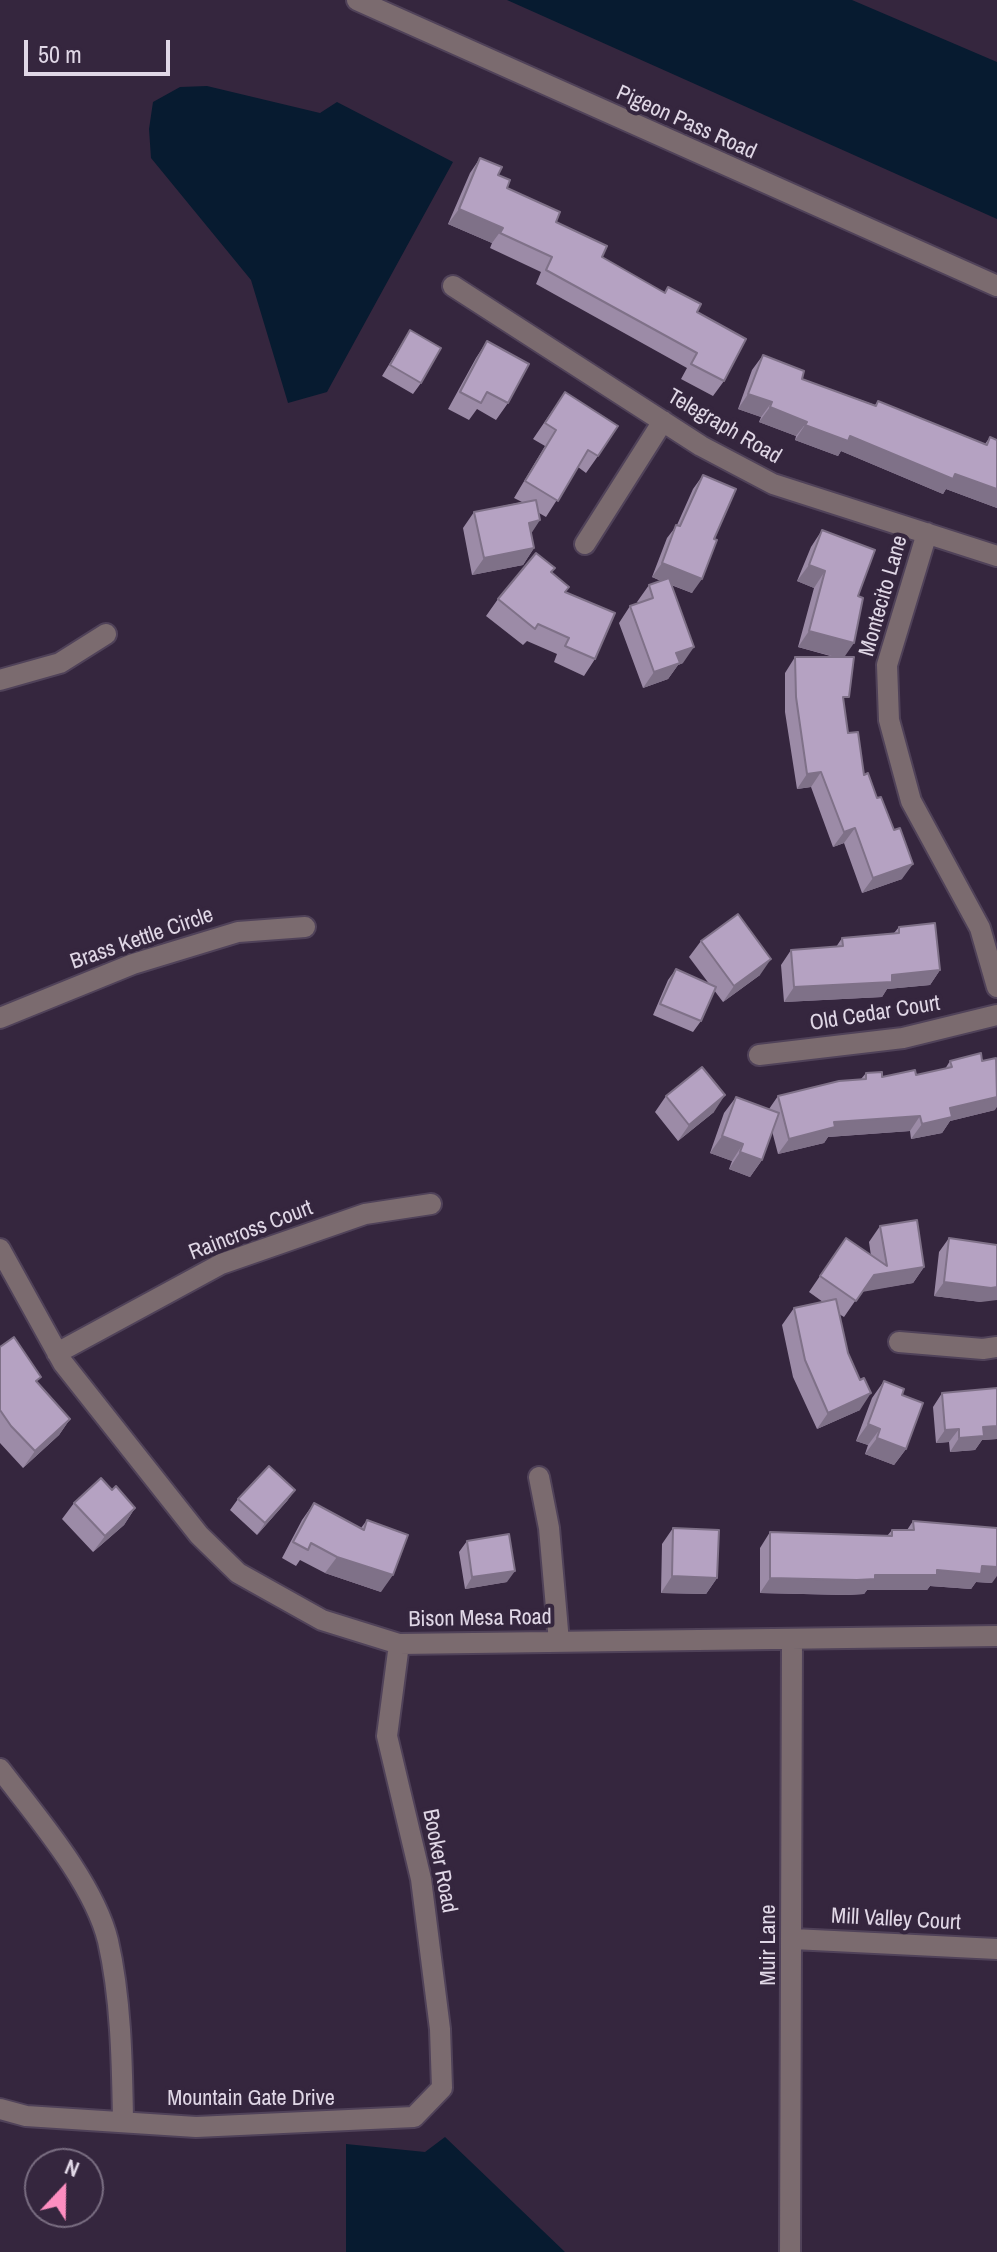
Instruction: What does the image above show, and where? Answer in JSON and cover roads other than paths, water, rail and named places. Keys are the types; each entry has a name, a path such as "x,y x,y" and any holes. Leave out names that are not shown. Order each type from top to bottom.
{"street":[{"name":"Pigeon Pass Road","path":"357,0 997,286"},
{"name":"Telegraph Road","path":"453,286 663,421 773,484 997,556"},
{"path":"585,544 663,421"},
{"name":"Montecito Lane","path":"927,533 887,665 889,720 911,801 980,928 997,987"},
{"path":"0,680 60,663 106,634"},
{"name":"Brass Kettle Circle","path":"0,1018 133,964 238,932 305,927"},
{"name":"Old Cedar Court","path":"759,1055 903,1038 997,1015"},
{"name":"Raincross Court","path":"57,1353 221,1264 365,1214 431,1204"},
{"name":"Bison Mesa Road","path":"0,1249 57,1353 199,1535 238,1573 322,1620 399,1644 997,1636"},
{"path":"899,1342 983,1349 997,1347"},
{"path":"539,1477 549,1528 559,1642"},
{"name":"Muir Lane","path":"790,2252 792,1639"},
{"name":"Booker Road","path":"399,1644 387,1736 421,1879 440,2029 442,2088"},
{"path":"0,1769 73,1867 107,1939 122,2060 123,2119"},
{"name":"Mill Valley Court","path":"793,1939 997,1949"},
{"name":"Mountain Gate Drive","path":"0,2109 26,2116 123,2119 196,2127 414,2117 442,2088"}],"water":[{"path":"507,0 852,0 997,62 997,219"},
{"path":"207,86 320,113 337,102 453,162 327,392 288,403 251,280 151,158 149,129 153,102 180,87"},
{"path":"445,2137 565,2252 346,2252 346,2144 425,2152"}]}
